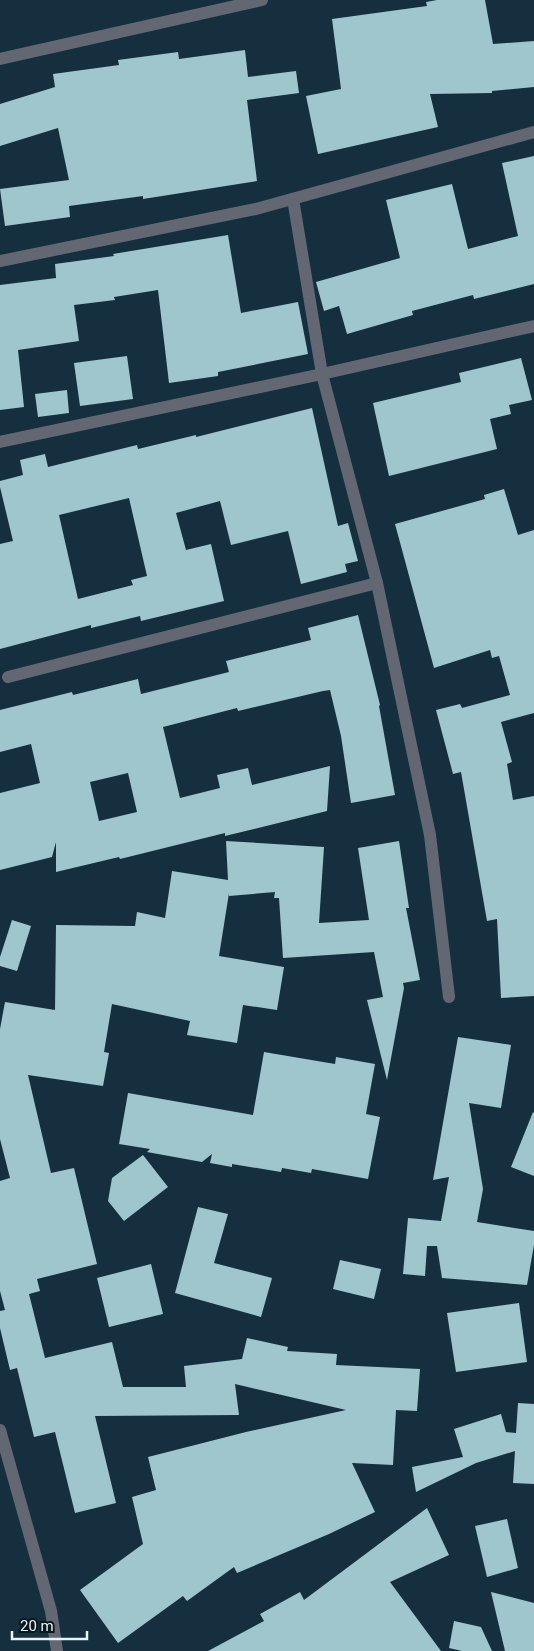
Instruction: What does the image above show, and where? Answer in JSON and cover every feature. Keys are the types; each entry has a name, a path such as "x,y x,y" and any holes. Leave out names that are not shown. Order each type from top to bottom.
{"street":[{"path":"0,59 262,0"},
{"path":"0,261 256,209 534,132"},
{"path":"293,199 322,374 377,583 430,835 449,997"},
{"path":"0,442 322,374 534,326"},
{"path":"8,677 377,583"},
{"path":"0,1430 51,1611 57,1651"}],"building":[{"path":"437,0 485,0 493,44 534,41 534,87 492,91 492,93 430,94 438,127 318,154 306,96 341,89 332,19 427,6 426,2"},
{"path":"245,50 248,77 296,71 299,93 247,100 257,181 143,199 143,196 69,206 70,217 5,226 0,189 69,180 58,128 0,146 0,104 55,87 53,74 119,65 118,60 178,52 179,59"},
{"path":"534,156 534,284 474,299 473,295 412,311 413,315 347,334 339,306 324,311 316,282 400,258 386,200 452,184 468,249 518,236 502,163"},
{"path":"228,235 241,313 298,302 308,354 218,372 218,376 169,383 158,290 114,297 115,300 74,305 79,341 18,350 24,407 0,410 0,285 56,278 55,264 114,256 113,254"},
{"path":"127,356 133,399 80,406 74,363"},
{"path":"521,358 532,400 509,405 511,414 490,419 497,449 389,476 373,403 461,382 459,373"},
{"path":"67,390 69,413 38,417 35,394"},
{"path":"312,408 338,526 348,523 358,561 345,564 347,572 301,584 288,531 231,545 220,501 176,513 186,550 211,544 224,601 141,621 140,616 91,628 91,625 0,649 0,544 13,541 0,481 23,475 20,460 45,454 48,467 137,445 138,449 196,435 196,437","holes":["129,498 147,576 131,580 133,585 78,599 59,515"]},
{"path":"504,489 518,535 534,530 534,713 501,722 512,762 507,764 513,800 534,796 534,996 501,998 497,919 487,921 461,772 453,774 436,710 460,704 462,708 510,695 499,656 492,658 490,650 434,668 395,524 485,499 484,495"},
{"path":"358,615 380,705 395,795 351,803 341,736 330,690 323,691 238,711 237,708 163,727 180,798 220,788 217,775 248,768 252,785 330,766 327,811 225,836 225,833 120,859 119,857 56,872 56,842 52,857 0,870 0,793 40,783 31,744 0,752 0,710 72,692 73,695 138,679 141,694 229,672 226,661 311,640 308,628","holes":["128,773 137,812 99,821 90,782"]},
{"path":"226,841 324,847 319,923 369,920 358,848 399,841 409,908 406,908 420,980 403,983 404,988 387,1080 367,1000 383,997 374,952 283,958 279,898 274,898 275,892 229,896 229,893 219,956 284,967 277,1010 243,1005 237,1043 187,1035 190,1021 112,1004 104,1052 109,1053 103,1086 28,1075 51,1173 74,1168 97,1264 37,1279 40,1291 29,1294 45,1358 112,1342 123,1387 186,1387 184,1366 242,1359 247,1338 288,1347 287,1351 337,1354 336,1365 420,1369 417,1411 396,1410 393,1465 352,1463 375,1512 329,1534 237,1573 234,1567 187,1601 183,1596 118,1643 80,1590 143,1544 132,1497 156,1490 148,1457 246,1432 346,1410 235,1384 239,1415 95,1416 116,1503 75,1513 55,1432 34,1437 17,1368 10,1370 0,1328 0,1311 5,1310 0,1291 0,1181 10,1178 0,1139 0,1029 5,1002 55,1010 56,925 135,926 137,912 165,918 172,871 228,880"},
{"path":"12,920 31,926 17,971 0,966 0,957"},
{"path":"458,1037 511,1045 501,1108 469,1103 483,1189 477,1222 534,1231 534,1245 527,1285 442,1278 437,1246 427,1246 425,1276 403,1274 408,1218 441,1221 449,1177 433,1180"},
{"path":"264,1052 335,1064 336,1057 375,1064 366,1114 380,1117 368,1179 312,1169 311,1173 282,1168 281,1172 232,1164 232,1167 210,1163 212,1154 202,1162 147,1152 150,1149 119,1144 128,1093 253,1115"},
{"path":"534,1113 534,1176 511,1167"},
{"path":"143,1155 168,1187 124,1221 108,1201 112,1178"},
{"path":"198,1207 228,1214 214,1263 272,1278 261,1317 175,1293"},
{"path":"340,1260 381,1269 374,1299 333,1289"},
{"path":"151,1264 163,1314 109,1327 97,1278"},
{"path":"519,1303 527,1362 456,1372 447,1313"},
{"path":"518,1403 534,1404 534,1484 513,1483 515,1451 476,1463 416,1492 412,1467 463,1457 454,1429 501,1414 506,1432 516,1433"},
{"path":"427,1508 449,1555 390,1582 441,1651 208,1651 264,1621 260,1614 300,1592 304,1600"},
{"path":"507,1519 518,1568 487,1577 475,1526"},
{"path":"491,1592 534,1603 534,1651 505,1651"},
{"path":"454,1621 481,1627 492,1651 462,1651 449,1648"}]}
